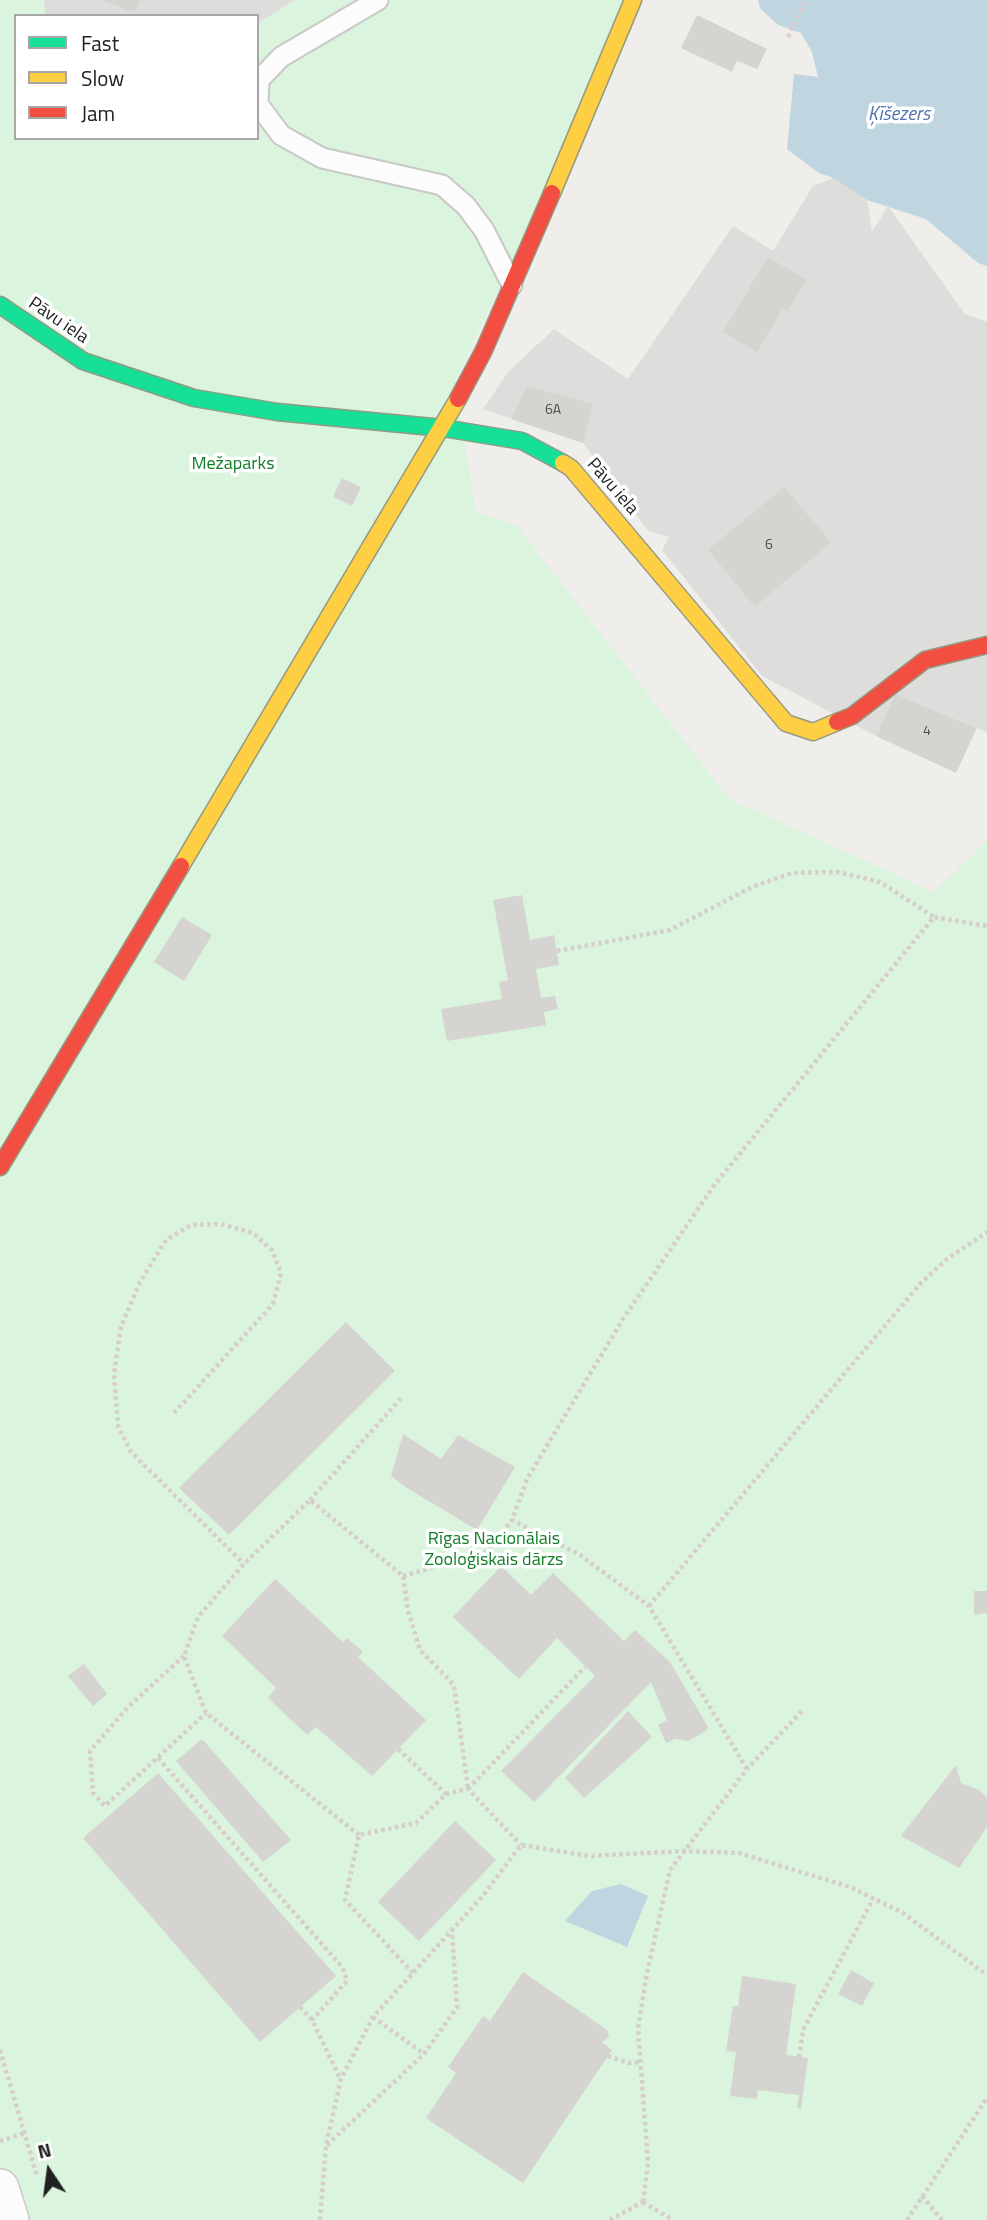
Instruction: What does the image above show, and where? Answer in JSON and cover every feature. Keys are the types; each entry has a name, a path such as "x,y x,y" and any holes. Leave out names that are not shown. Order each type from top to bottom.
{"street":[{"path":"0,1167 443,428 484,350 513,286 633,0"},
{"name":"Pāvu iela","path":"0,305 83,361 194,398 277,412 443,428 522,441 571,468 786,723 813,732 852,716 925,660 987,645"},
{"path":"0,2188 10,2220"}],"lane":[{"path":"259,80 281,57 379,0"},
{"path":"259,105 281,135 323,158 442,185 466,206 484,230 513,286"}],"path":[{"path":"788,37 806,0"},
{"path":"557,951 670,930 752,887 792,873 838,872 880,882 934,917 987,926"},
{"path":"403,1576 487,1552 512,1520 527,1479 623,1319 715,1184 934,917"},
{"path":"174,1413 273,1304 281,1273 272,1250 253,1233 221,1224 191,1225 166,1240 140,1282 121,1327 114,1374 118,1426 131,1452 244,1564"},
{"path":"649,1606 920,1284 947,1259 987,1232"},
{"path":"206,1713 106,1806 93,1793 90,1751 128,1707 184,1656 198,1617 244,1564 310,1500 403,1396"},
{"path":"310,1500 403,1576 408,1611 420,1650 454,1685 468,1789 521,1846 589,1856 684,1851 740,1853 850,1887 903,1913 987,1975"},
{"path":"512,1520 580,1555 649,1606 747,1769"},
{"path":"184,1656 206,1713 359,1835"},
{"path":"359,1835 416,1823 446,1794 468,1789 585,1667"},
{"path":"643,2203 648,2163 638,2029 647,1972 670,1870 747,1769 802,1711"},
{"path":"398,1749 446,1794"},
{"path":"158,1758 343,1968 347,1981 312,2020"},
{"path":"359,1835 345,1900 413,1973"},
{"path":"320,2220 326,2145 341,2079 373,2017 482,1897 521,1846"},
{"path":"799,2057 803,2030 873,1899"},
{"path":"326,2145 424,2054 457,2007 452,1931"},
{"path":"300,2007 312,2020 341,2079"},
{"path":"373,2017 424,2054"},
{"path":"0,2050 40,2183"},
{"path":"608,2056 629,2063 640,2062"},
{"path":"906,2220 987,2098"},
{"path":"0,2141 25,2133"},
{"path":"922,2196 942,2220"},
{"path":"610,2220 643,2203"},
{"path":"643,2203 673,2220"}],"shaded area":[{"path":"44,0 295,0 259,23 259,14 45,14"},
{"path":"833,178 867,200 872,232 888,206 965,314 987,322 987,732 895,694 876,736 762,676 662,550 669,537 648,531 583,443 483,409 508,372 554,329 628,379 733,226 773,251 813,186"}],"green space":[{"name":"Rīgas Nacionālais Zooloģiskais dārzs","path":"0,0 44,0 45,14 14,14 14,140 259,140 259,23 295,0 633,0 455,382 476,513 516,525 729,799 934,892 987,841 987,2220 0,2220"}],"water":[{"name":"Ķīšezers","path":"758,0 987,0 987,266 978,263 926,219 867,200 833,178 819,173 787,149 794,74 818,77 812,52 801,33 778,25 760,8"},
{"path":"621,1884 648,1896 627,1947 565,1921 592,1891"}],"building":[{"path":"102,0 140,0 135,13"},
{"path":"697,15 767,49 757,69 737,61 732,72 681,48"},
{"path":"768,257 807,280 787,312 783,309 757,352 723,332"},
{"path":"527,386 593,404 583,443 511,419"},
{"path":"342,478 361,487 352,506 333,497"},
{"path":"784,487 831,542 755,607 708,550"},
{"path":"895,694 977,728 956,773 876,736"},
{"path":"522,895 530,940 554,935 559,965 536,969 541,998 555,996 558,1009 544,1012 546,1025 447,1041 441,1009 502,999 499,982 508,980 493,900"},
{"path":"182,917 212,935 184,981 154,962"},
{"path":"346,1322 395,1371 229,1535 179,1488"},
{"path":"403,1434 441,1459 458,1435 515,1467 477,1530 391,1476"},
{"path":"501,1566 531,1595 553,1573 624,1641 635,1630 670,1662 708,1727 706,1731 688,1741 675,1739 666,1743 658,1725 667,1720 651,1682 534,1802 501,1771 595,1676 557,1638 519,1679 453,1617"},
{"path":"275,1579 343,1642 347,1638 363,1652 358,1657 426,1720 372,1776 316,1727 307,1735 268,1698 276,1688 222,1636"},
{"path":"974,1591 987,1591 987,1613 974,1615"},
{"path":"84,1664 107,1694 93,1706 68,1676"},
{"path":"628,1711 652,1737 584,1798 565,1778"},
{"path":"202,1739 291,1840 263,1862 176,1761"},
{"path":"956,1765 961,1783 979,1790 987,1797 987,1827 959,1868 901,1836"},
{"path":"158,1773 336,1976 260,2042 83,1838"},
{"path":"455,1821 496,1860 419,1941 378,1902"},
{"path":"851,1970 874,1983 862,2006 838,1994"},
{"path":"523,1972 607,2030 609,2037 602,2042 612,2050 523,2183 426,2118 456,2073 448,2067 483,2016 490,2021"},
{"path":"742,1976 796,1984 786,2055 808,2058 801,2109 797,2108 799,2095 758,2090 757,2099 730,2096 736,2052 726,2051 733,2006 738,2006"}],"traffic: fast":[{"path":"0,305 83,361 194,398 277,412 443,428 522,441 563,463"}],"traffic: slow":[{"path":"552,193 633,0"},
{"path":"181,866 458,399"},
{"path":"563,463 571,468 786,723 813,732 837,722"}],"traffic: jam":[{"path":"458,399 484,350 552,193"},
{"path":"837,722 852,716 925,660 987,645"},
{"path":"0,1167 181,866"}],"park label":[{"name":"Mežaparks","path":"233,465"}]}
